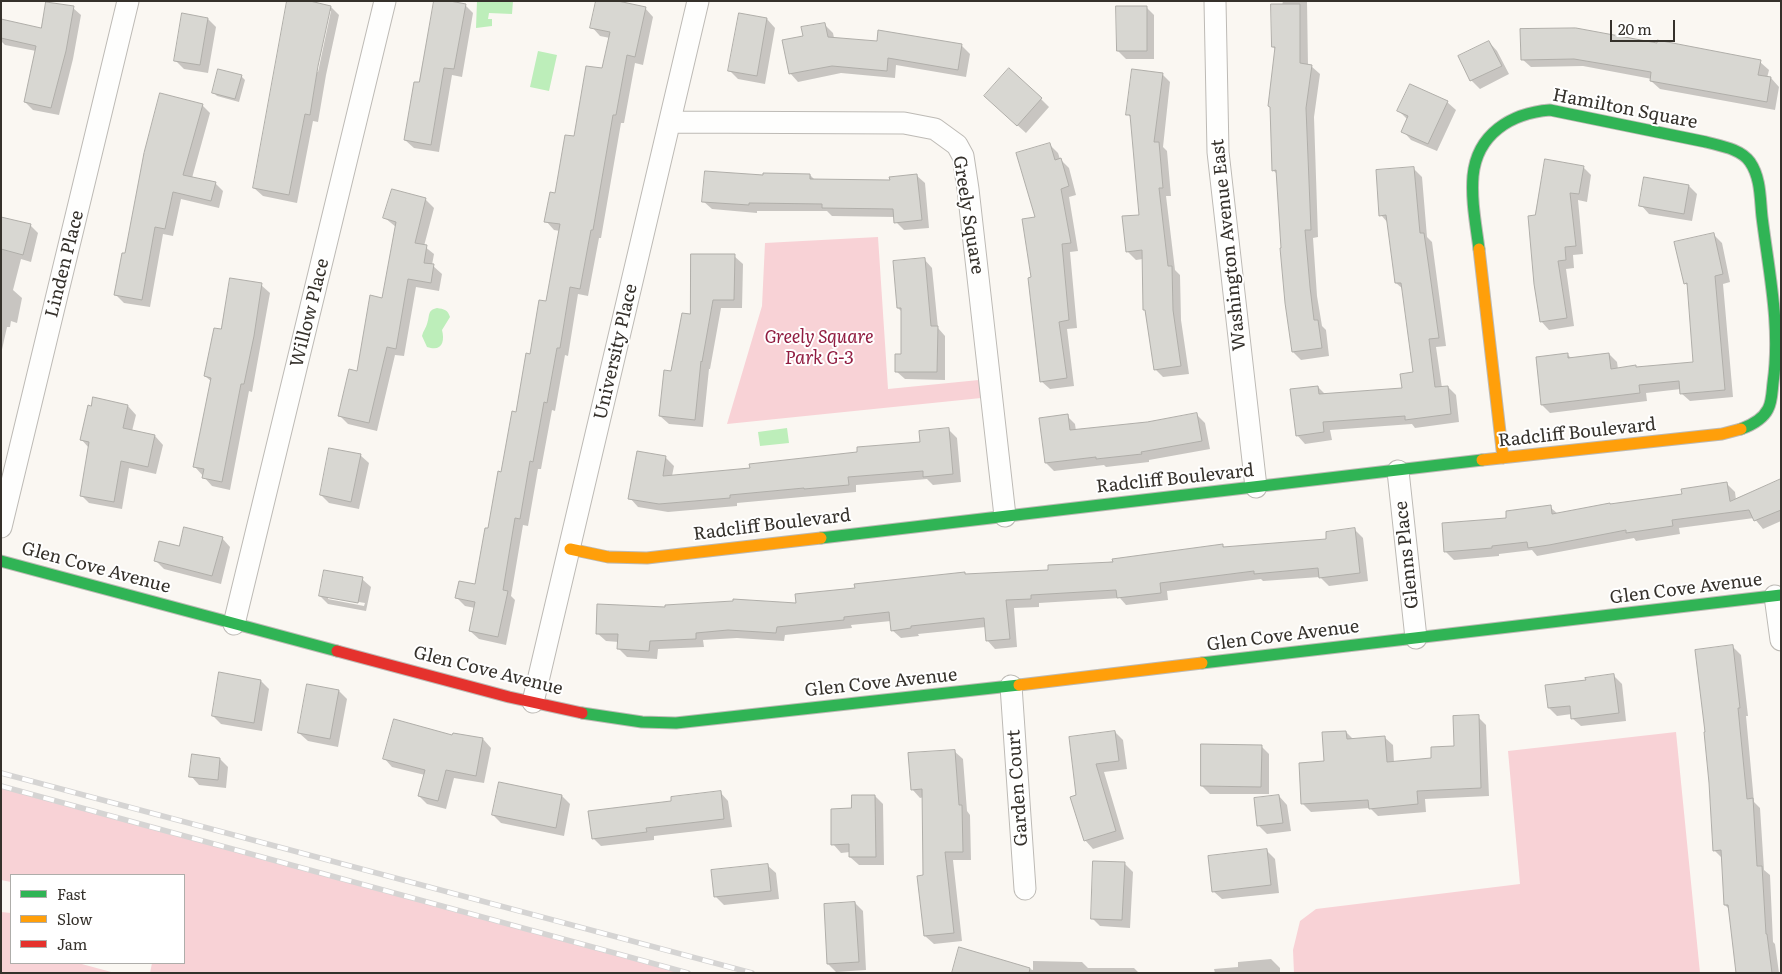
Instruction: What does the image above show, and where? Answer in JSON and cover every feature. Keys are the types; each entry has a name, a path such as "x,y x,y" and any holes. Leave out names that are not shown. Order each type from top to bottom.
{"street":[{"name":"Linden Place","path":"1,527 128,1"},
{"name":"Willow Place","path":"234,624 385,1"},
{"name":"University Place","path":"533,702 698,1"},
{"name":"Washington Avenue East","path":"1215,1 1216,107 1219,170 1256,487"},
{"name":"Hamilton Square","path":"1503,458 1473,199 1473,177 1476,160 1492,134 1515,116 1528,112 1541,110 1559,111 1706,142 1728,148 1743,155 1749,162 1754,170 1758,188 1772,280 1776,325 1775,377 1770,402"},
{"name":"Greely Square","path":"670,122 904,123 934,129 957,145 963,156 968,189 1005,516"},
{"name":"Radcliff Boulevard","path":"570,549 608,557 647,558 1722,434 1741,430 1758,422 1769,408 1770,402"},
{"name":"Glenns Place","path":"1398,472 1416,638"},
{"name":"Glen Cove Avenue","path":"1,561 533,702 621,720 649,723 676,723 1011,686 1778,596"},
{"path":"1778,596 1781,640"},
{"name":"Garden Court","path":"1011,686 1024,889"}],"green space":[{"name":"Greely Square Park G-3","path":"878,237 888,389 989,379 991,397 727,424 762,306 765,243"},
{"path":"1676,732 1700,973 1294,973 1293,950 1300,921 1316,909 1520,884 1508,751"},
{"path":"1,786 688,973 150,973 152,964 185,964 185,874 10,874 10,882 1,880"},
{"path":"1,912 10,913 10,964 82,964 115,973 1,973"}],"shaded area":[{"path":"477,1 513,1 512,14 489,13 488,19 492,19 492,26 476,28"},
{"path":"538,51 557,55 549,91 530,87"},
{"path":"437,308 445,310 450,317 442,330 443,342 439,347 432,348 427,347 422,336 430,312"},
{"path":"787,428 789,443 760,446 758,432"}],"building":[{"path":"287,1 310,1 331,6 310,115 305,114 289,195 253,188"},
{"path":"434,1 466,4 454,69 444,68 431,145 404,140 414,82 419,82"},
{"path":"596,1 618,1 646,7 635,57 627,55 616,115 613,115 593,230 591,230 580,289 570,287 560,348 557,348 547,403 544,402 533,462 530,461 520,519 515,518 503,590 508,591 498,637 469,631 475,602 455,598 459,581 475,584 485,528 488,528 498,471 501,472 512,411 516,412 526,353 530,354 539,300 546,301 560,224 544,222 550,192 555,193 565,135 574,136 586,66 602,68 610,32 590,28"},
{"path":"46,2 74,6 66,51 51,108 24,102 36,46 1,38 1,19 41,28"},
{"path":"1271,4 1300,4 1300,63 1312,65 1306,108 1311,230 1305,230 1314,320 1318,320 1322,348 1292,352 1280,248 1276,170 1272,171 1270,107 1268,106 1275,47 1272,47"},
{"path":"1116,6 1147,6 1147,51 1117,51"},
{"path":"182,13 208,18 200,65 174,61"},
{"path":"739,13 767,18 757,76 728,71"},
{"path":"825,23 828,37 877,41 878,30 962,44 958,70 888,58 887,71 832,66 789,74 782,40 803,36 801,27"},
{"path":"1576,28 1657,43 1657,40 1761,60 1758,75 1771,77 1767,102 1650,81 1651,72 1574,59 1521,60 1520,29"},
{"path":"1489,41 1502,66 1470,81 1458,56"},
{"path":"1009,68 1042,98 1017,126 984,96"},
{"path":"218,69 242,75 235,99 212,93"},
{"path":"1132,69 1163,73 1154,142 1159,142 1163,188 1159,188 1168,266 1172,266 1173,310 1181,366 1154,370 1145,310 1143,310 1142,250 1126,252 1122,216 1139,215 1130,115 1126,115"},
{"path":"1410,84 1448,101 1428,144 1401,132 1408,116 1397,111"},
{"path":"160,93 203,104 183,175 216,182 211,201 173,192 165,229 155,227 142,300 114,295 122,253 125,253 144,153"},
{"path":"1050,143 1055,160 1061,158 1069,186 1061,189 1071,243 1062,244 1069,320 1059,322 1067,378 1040,382 1028,278 1031,277 1022,219 1035,217 1016,153"},
{"path":"1545,159 1584,166 1579,194 1570,193 1576,246 1565,247 1566,260 1558,261 1567,318 1540,322 1534,284 1528,216 1535,215"},
{"path":"1414,167 1420,233 1424,233 1439,338 1429,339 1435,387 1448,386 1451,414 1405,420 1405,416 1323,422 1324,432 1296,436 1290,389 1318,386 1319,394 1402,388 1400,374 1413,372 1401,283 1395,283 1386,215 1379,216 1376,170"},
{"path":"705,171 763,175 763,173 810,174 810,179 890,180 889,177 917,174 922,220 894,223 893,209 822,208 822,204 749,203 749,205 702,202"},
{"path":"1644,177 1689,185 1684,214 1639,206"},
{"path":"392,189 426,198 415,243 427,245 424,263 434,264 431,283 408,279 396,349 387,347 369,423 338,416 349,369 357,371 370,295 382,298 396,222 383,218"},
{"path":"1,217 31,224 23,255 1,249"},
{"path":"1714,233 1723,274 1715,276 1725,390 1680,394 1679,381 1639,385 1640,393 1541,405 1536,357 1568,353 1568,358 1609,353 1611,369 1636,365 1636,367 1693,362 1687,283 1684,284 1674,242"},
{"path":"691,254 735,254 734,300 713,300 701,361 695,420 659,416 664,370 671,371 682,313 690,314"},
{"path":"925,258 931,326 938,326 937,372 895,372 895,354 901,354 901,308 897,308 893,261"},
{"path":"230,278 262,283 254,336 244,384 241,384 222,482 202,478 204,469 193,467 211,378 204,376 214,328 221,329"},
{"path":"93,397 128,405 123,428 155,435 148,467 121,461 114,502 80,496 89,442 80,440 88,405 91,406"},
{"path":"1197,413 1202,441 1141,452 1142,454 1045,463 1039,418 1068,414 1070,430 1147,422"},
{"path":"949,428 953,474 923,477 923,471 848,477 849,485 730,495 730,498 659,504 628,499 637,451 666,456 663,476 750,468 749,464 857,452 857,447 920,442 919,431"},
{"path":"329,448 361,454 351,502 320,495"},
{"path":"1781,479 1781,510 1754,521 1749,510 1672,520 1673,526 1626,533 1626,530 1528,548 1527,542 1492,546 1492,548 1444,552 1442,523 1506,518 1506,511 1551,505 1552,514 1610,503 1682,494 1681,489 1727,482 1730,501"},
{"path":"184,527 223,537 212,576 154,561 159,541 179,546"},
{"path":"1355,528 1360,573 1319,578 1318,568 1254,574 1254,571 1160,583 1161,593 1117,598 1116,590 1031,595 1031,599 1006,600 1010,639 986,641 984,618 911,626 911,628 891,631 889,612 844,617 844,620 777,627 776,633 728,630 696,633 696,639 650,641 649,651 617,649 618,634 596,634 597,604 665,607 665,605 733,601 733,599 796,603 795,594 855,588 854,584 965,572 965,574 1048,570 1048,565 1113,562 1112,559 1223,544 1223,547 1326,539 1326,532"},
{"path":"324,570 363,577 358,603 319,596"},
{"path":"1733,645 1747,799 1753,798 1757,866 1762,866 1766,934 1772,973 1736,973 1728,905 1724,905 1721,850 1713,851 1705,732 1695,650"},
{"path":"219,672 261,680 254,723 212,716"},
{"path":"1614,674 1619,713 1571,719 1570,706 1548,708 1545,685 1586,680 1585,678"},
{"path":"307,684 339,690 330,739 298,733"},
{"path":"1479,715 1481,788 1417,791 1418,804 1369,809 1368,800 1301,804 1299,763 1324,761 1322,732 1346,731 1347,739 1385,736 1387,762 1431,758 1431,747 1454,746 1453,716"},
{"path":"394,719 452,735 453,733 483,738 476,776 446,770 438,801 418,796 425,770 383,759"},
{"path":"1115,731 1119,761 1096,764 1116,831 1084,841 1070,797 1076,795 1069,737"},
{"path":"1201,744 1262,745 1261,787 1201,786"},
{"path":"955,750 959,805 962,805 963,852 945,852 954,933 924,936 917,876 923,875 922,789 911,790 908,753"},
{"path":"192,754 220,758 218,780 189,777"},
{"path":"499,782 562,795 556,828 492,815"},
{"path":"721,791 724,819 646,828 647,832 592,839 588,811 671,801 671,797"},
{"path":"852,795 875,795 876,857 849,857 849,844 831,845 831,809 851,808"},
{"path":"1279,795 1283,823 1257,826 1254,798"},
{"path":"1267,849 1271,885 1212,892 1208,856"},
{"path":"1093,861 1125,862 1122,920 1091,919"},
{"path":"768,864 771,891 714,897 711,870"},
{"path":"855,902 859,962 827,964 824,904"},
{"path":"959,947 1030,968 1029,973 952,973"}],"railway":[{"path":"1,773 752,973"},
{"path":"1,786 688,973"}],"traffic: fast":[{"path":"1479,249 1473,195 1473,176 1476,161 1481,148 1498,128 1522,116 1550,110 1706,142 1741,154 1754,168 1758,182 1773,300 1776,341 1772,396 1769,406 1766,413 1760,419 1741,429"},
{"path":"821,538 1482,460"},
{"path":"1,561 337,651"},
{"path":"1202,663 1781,595"},
{"path":"582,713 642,722 676,723 1019,685"}],"traffic: slow":[{"path":"1479,249 1503,458"},
{"path":"1482,460 1722,434 1741,429"},
{"path":"570,549 608,557 647,558 821,538"},
{"path":"1019,685 1202,663"}],"traffic: jam":[{"path":"337,651 509,697 582,713"}]}
